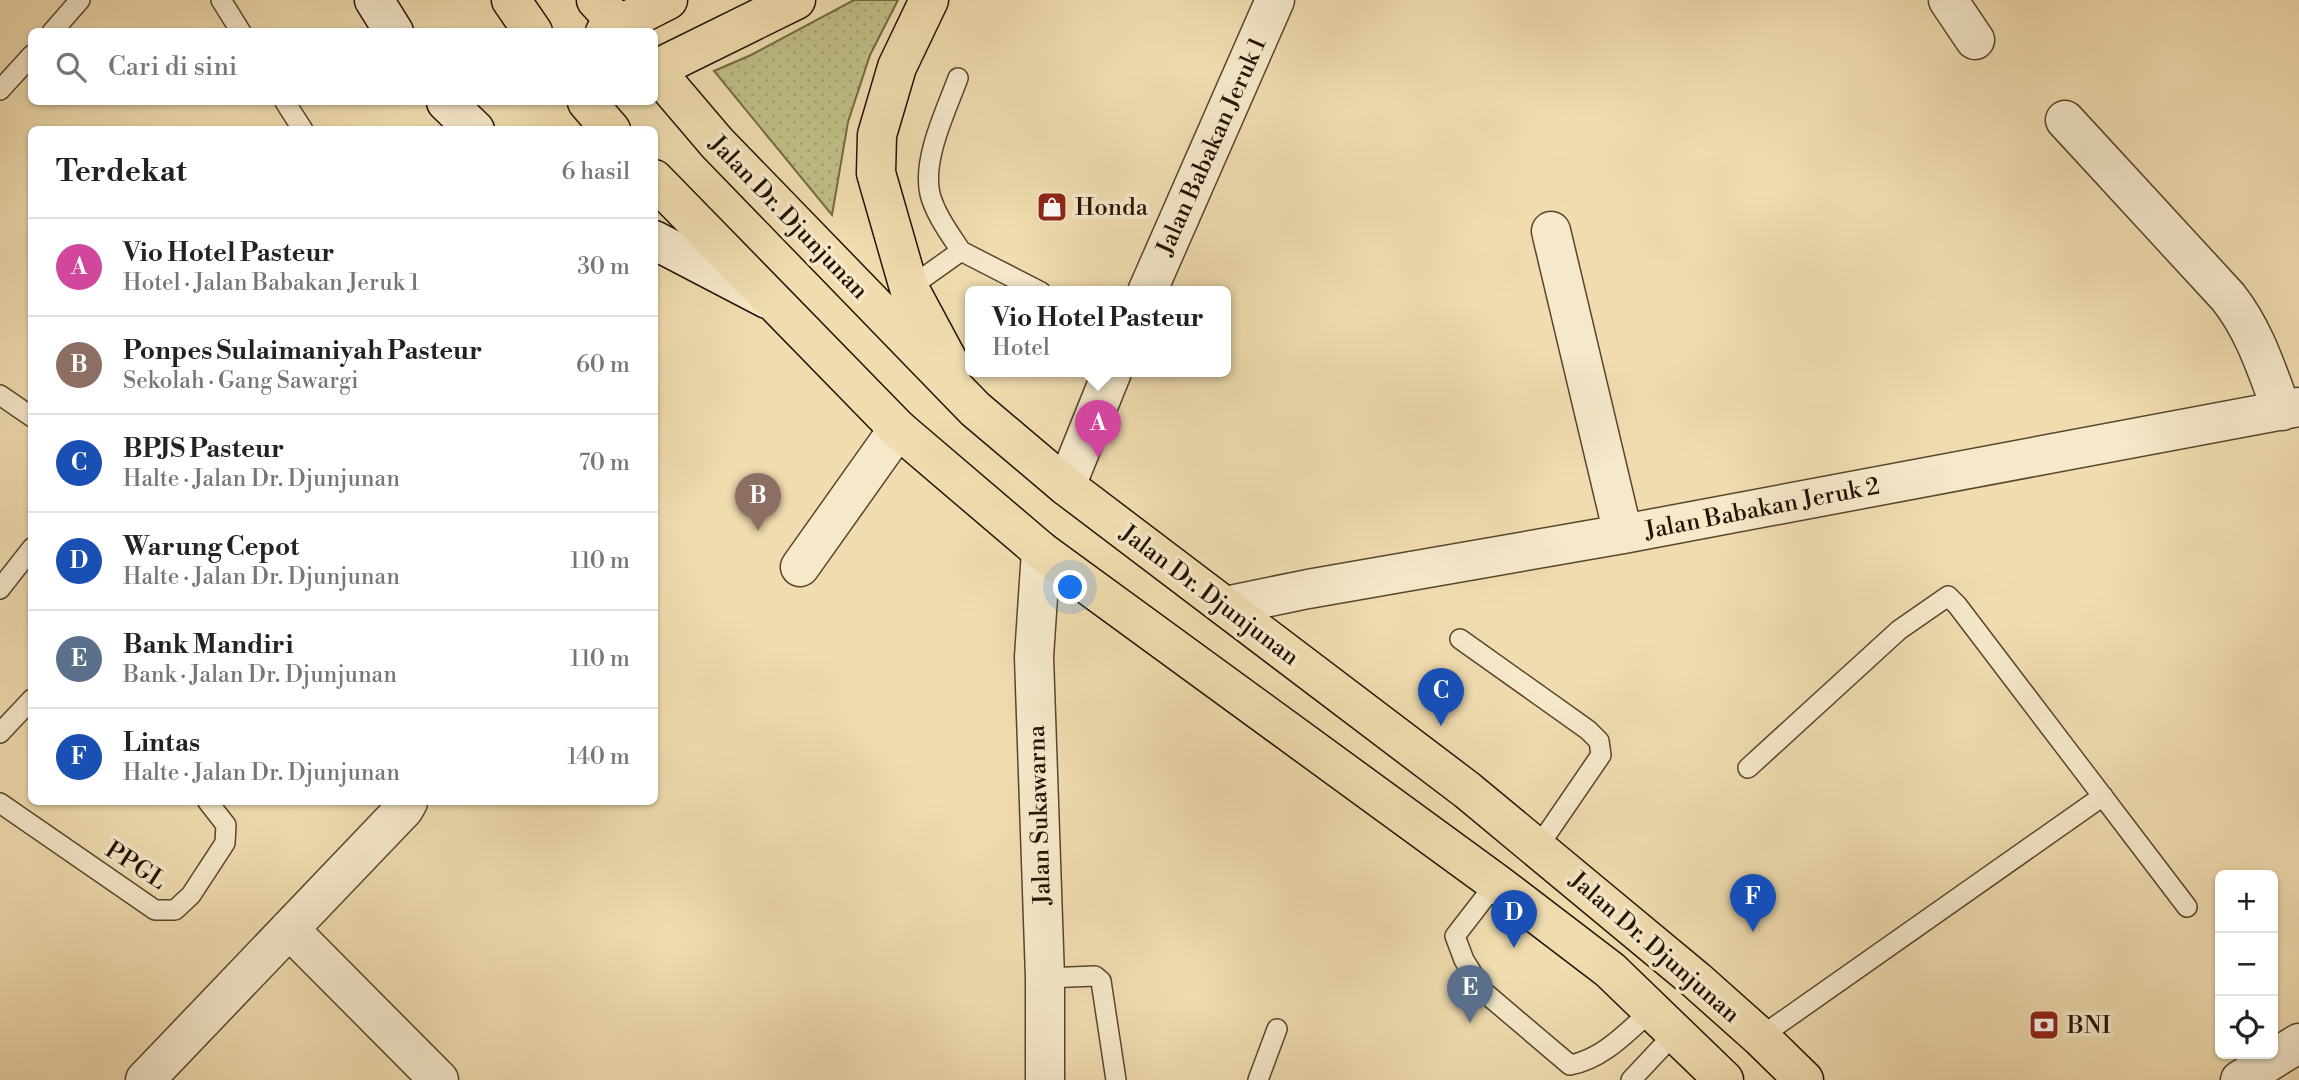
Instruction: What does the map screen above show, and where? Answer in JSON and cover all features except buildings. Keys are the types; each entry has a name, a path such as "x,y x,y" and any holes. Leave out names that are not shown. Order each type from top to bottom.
{"main road":[{"path":"510,0 530,28"},
{"path":"611,22 668,0"},
{"path":"658,69 796,0"},
{"path":"929,0 897,67 877,135 876,173 909,288 975,409"},
{"name":"Jalan Dr. Djunjunan","path":"658,74 717,143 975,409 1066,486 1458,782 1538,846 1760,1037 1804,1080"},
{"name":"Jalan Dr. Djunjunan","path":"658,183 898,429 1041,551 1496,883 1610,970 1724,1080"}],"street":[{"path":"374,0 392,28"},
{"name":"Jalan Babakan Jeruk 1","path":"1150,286 1275,0"},
{"path":"1948,0 1975,40"},
{"path":"449,105 471,126"},
{"path":"2065,120 2244,317 2290,409"},
{"path":"1550,231 1623,534"},
{"path":"658,242 775,303"},
{"path":"1066,486 1110,377"},
{"name":"Jalan Babakan Jeruk 2","path":"1225,607 1308,589 1623,534 2290,409"},
{"path":"800,567 898,429"},
{"name":"Jalan Sukawarna","path":"1041,551 1034,657 1045,978 1045,1080"},
{"path":"145,1080 406,805"},
{"path":"289,929 439,1080"},
{"path":"2240,1080 2299,1043"}],"lane":[{"path":"56,28 80,0"},
{"path":"221,0 238,28"},
{"path":"0,90 28,59"},
{"path":"958,78 928,164 930,194 961,251 1029,286"},
{"path":"287,105 300,126"},
{"path":"909,288 961,251"},
{"path":"0,396 28,414"},
{"path":"0,589 28,553"},
{"path":"1748,768 1899,630 1948,596 2187,907"},
{"path":"1460,639 1588,730 1599,741 1601,755 1538,846"},
{"path":"0,733 28,703"},
{"path":"1760,1037 2103,796"},
{"name":"PPGL","path":"0,803 155,910 176,909 191,895 225,843 226,825 210,805"},
{"path":"1496,883 1455,936 1464,960 1484,992 1515,1021 1570,1065 1582,1063 1664,1022"},
{"path":"1045,978 1096,976 1101,981 1116,1080"},
{"path":"1631,1080 1664,1022"},
{"path":"1258,1080 1277,1030"}],"shaded area":[{"path":"854,0 898,0 870,55 848,122 832,215 714,71 751,55"}],"place":[{"name":"Honda","path":"1052,207"},
{"name":"Vio Hotel Pasteur","path":"1098,458"},
{"name":"Ponpes Sulaimaniyah Pasteur","path":"758,531"},
{"name":"BPJS Pasteur","path":"1441,726"},
{"name":"Lintas","path":"1753,932"},
{"name":"Warung Cepot","path":"1514,948"},
{"name":"Bank Mandiri","path":"1470,1023"},
{"name":"BNI","path":"2044,1025"}]}
